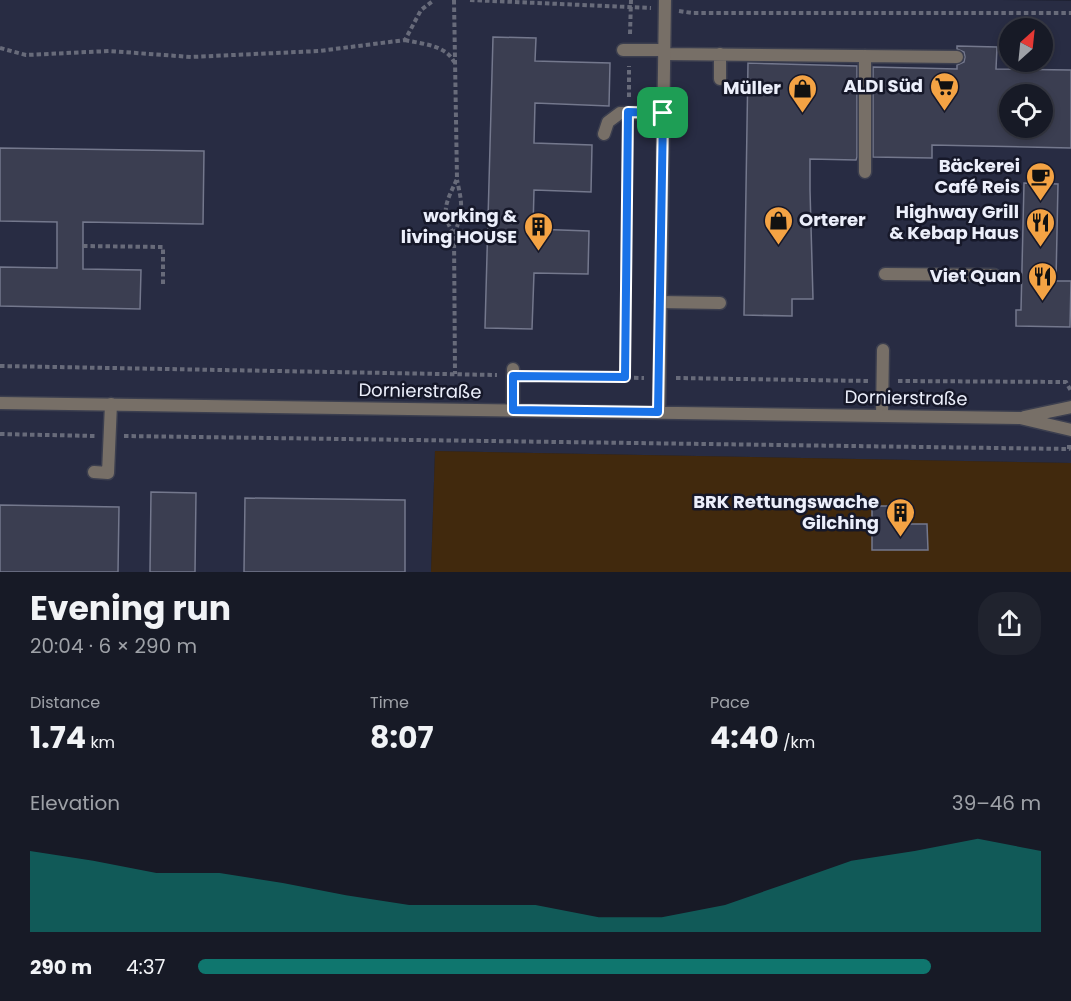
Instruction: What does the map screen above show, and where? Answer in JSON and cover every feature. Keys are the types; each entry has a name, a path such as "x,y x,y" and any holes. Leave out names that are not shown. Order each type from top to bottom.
{"street":[{"path":"658,412 665,4"},
{"path":"626,50 720,54 957,57"},
{"path":"720,54 720,79"},
{"path":"866,56 866,172"},
{"path":"604,134 608,122 620,113 663,113"},
{"path":"885,274 994,275"},
{"path":"660,302 720,303"},
{"path":"882,415 883,350"},
{"path":"513,372 513,410"},
{"name":"Dornierstraße","path":"0,403 1020,418 1071,430"},
{"path":"94,472 108,473 111,404"},
{"name":"Dornierstraße","path":"1020,418 1071,407"}],"path":[{"path":"405,40 421,10 434,0"},
{"path":"453,0 456,179 462,201 461,218 454,234 455,374"},
{"path":"470,0 631,6 665,4 692,13 1071,13"},
{"path":"625,377 628,112 626,50 631,0"},
{"path":"0,48 26,55 109,51 191,57 320,51 405,40 441,49 450,54 455,63"},
{"path":"454,234 446,223 446,203 456,179"},
{"path":"83,246 163,247 163,287"},
{"path":"0,366 455,374 513,372 659,378 1066,382 1071,391"},
{"path":"0,434 1069,449"}],"shaded area":[{"path":"0,0 1071,1 1071,463 435,451 431,572 0,572"},
{"path":"435,451 1071,463 1071,572 431,572"}],"building":[{"name":"working & living HOUSE","path":"493,37 536,38 535,61 610,63 609,106 535,103 534,143 592,145 591,192 534,190 533,229 589,231 588,274 534,273 532,329 485,328"},
{"name":"ALDI Süd","path":"957,46 997,47 996,69 999,69 999,72 1071,70 1071,148 932,145 932,158 873,157 873,67 957,69 957,65 964,62 964,52 957,49"},
{"path":"748,63 857,66 857,157 856,160 810,159 813,299 792,299 792,316 744,315"},
{"path":"0,148 204,151 203,224 83,222 83,269 141,270 140,309 0,306 0,267 57,268 57,222 0,221"},
{"path":"1024,183 1058,184 1056,281 1071,281 1070,327 1016,326 1016,310 1021,310"},
{"path":"151,492 196,493 195,572 150,572"},
{"path":"245,498 405,500 405,572 244,572"},
{"path":"0,505 119,507 118,572 0,572"},
{"name":"BRK Rettungswache Gilching","path":"872,506 902,506 902,524 927,524 928,550 872,550"}],"place":[{"name":"ALDI Süd","path":"944,112"},
{"name":"Müller","path":"802,114"},
{"name":"Bäckerei Café Reis","path":"1041,202"},
{"name":"Orterer","path":"778,246"},
{"name":"Highway Grill & Kebap Haus","path":"1040,248"},
{"name":"working & living HOUSE","path":"538,252"},
{"name":"Viet Quan","path":"1042,302"},
{"name":"BRK Rettungswache Gilching","path":"900,538"}],"route":[{"path":"628,112 663,113 658,412 513,410 513,376 625,377 628,112"}]}
